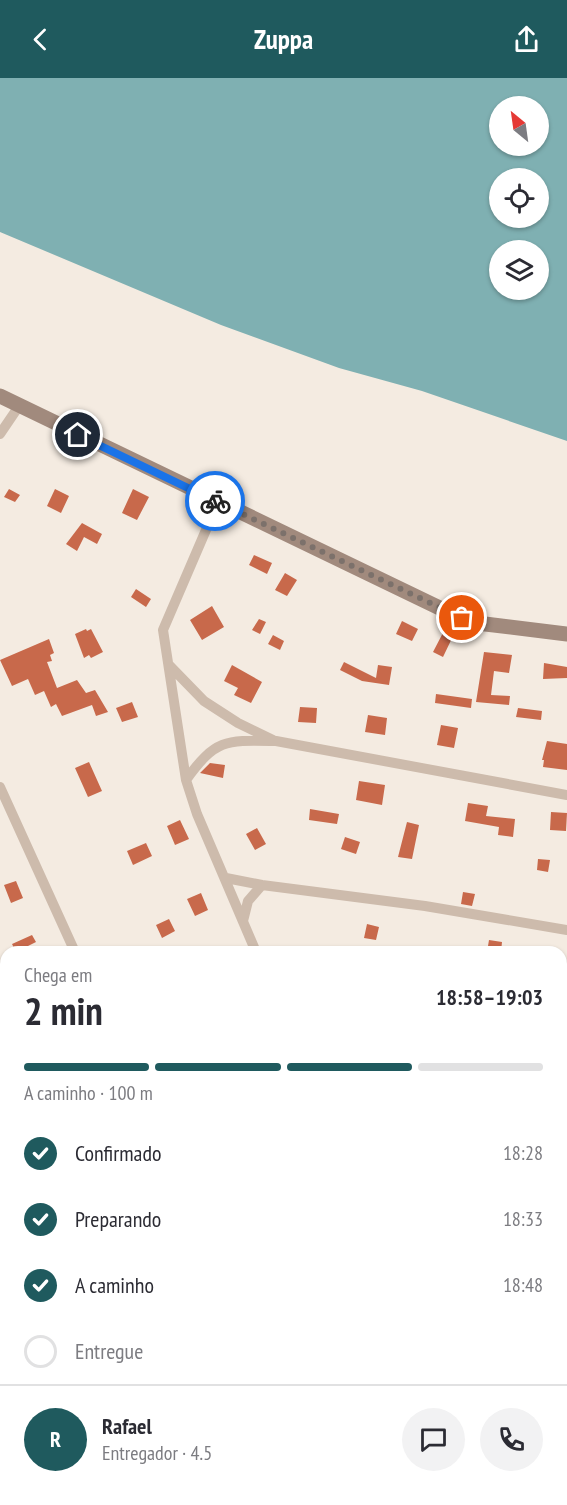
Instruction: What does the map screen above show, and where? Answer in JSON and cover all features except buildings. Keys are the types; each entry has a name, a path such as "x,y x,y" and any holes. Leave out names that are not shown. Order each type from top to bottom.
{"street":[{"path":"0,396 218,502 477,623 567,634"},
{"path":"0,434 19,406"},
{"path":"218,502 163,630 186,780 197,814 253,946"},
{"path":"169,665 204,701 238,723 276,741"},
{"path":"186,780 201,758 216,746 237,741 276,741 567,795"},
{"path":"0,787 72,946"},
{"path":"226,878 262,885 425,906 567,930"},
{"path":"243,922 248,902 262,885"}],"water":[{"path":"0,78 567,78 567,441 422,391 339,368 221,325 0,232"}],"way so far":[{"path":"215,501 303,540 462,618"}],"route":[{"path":"78,435 215,501"}]}
